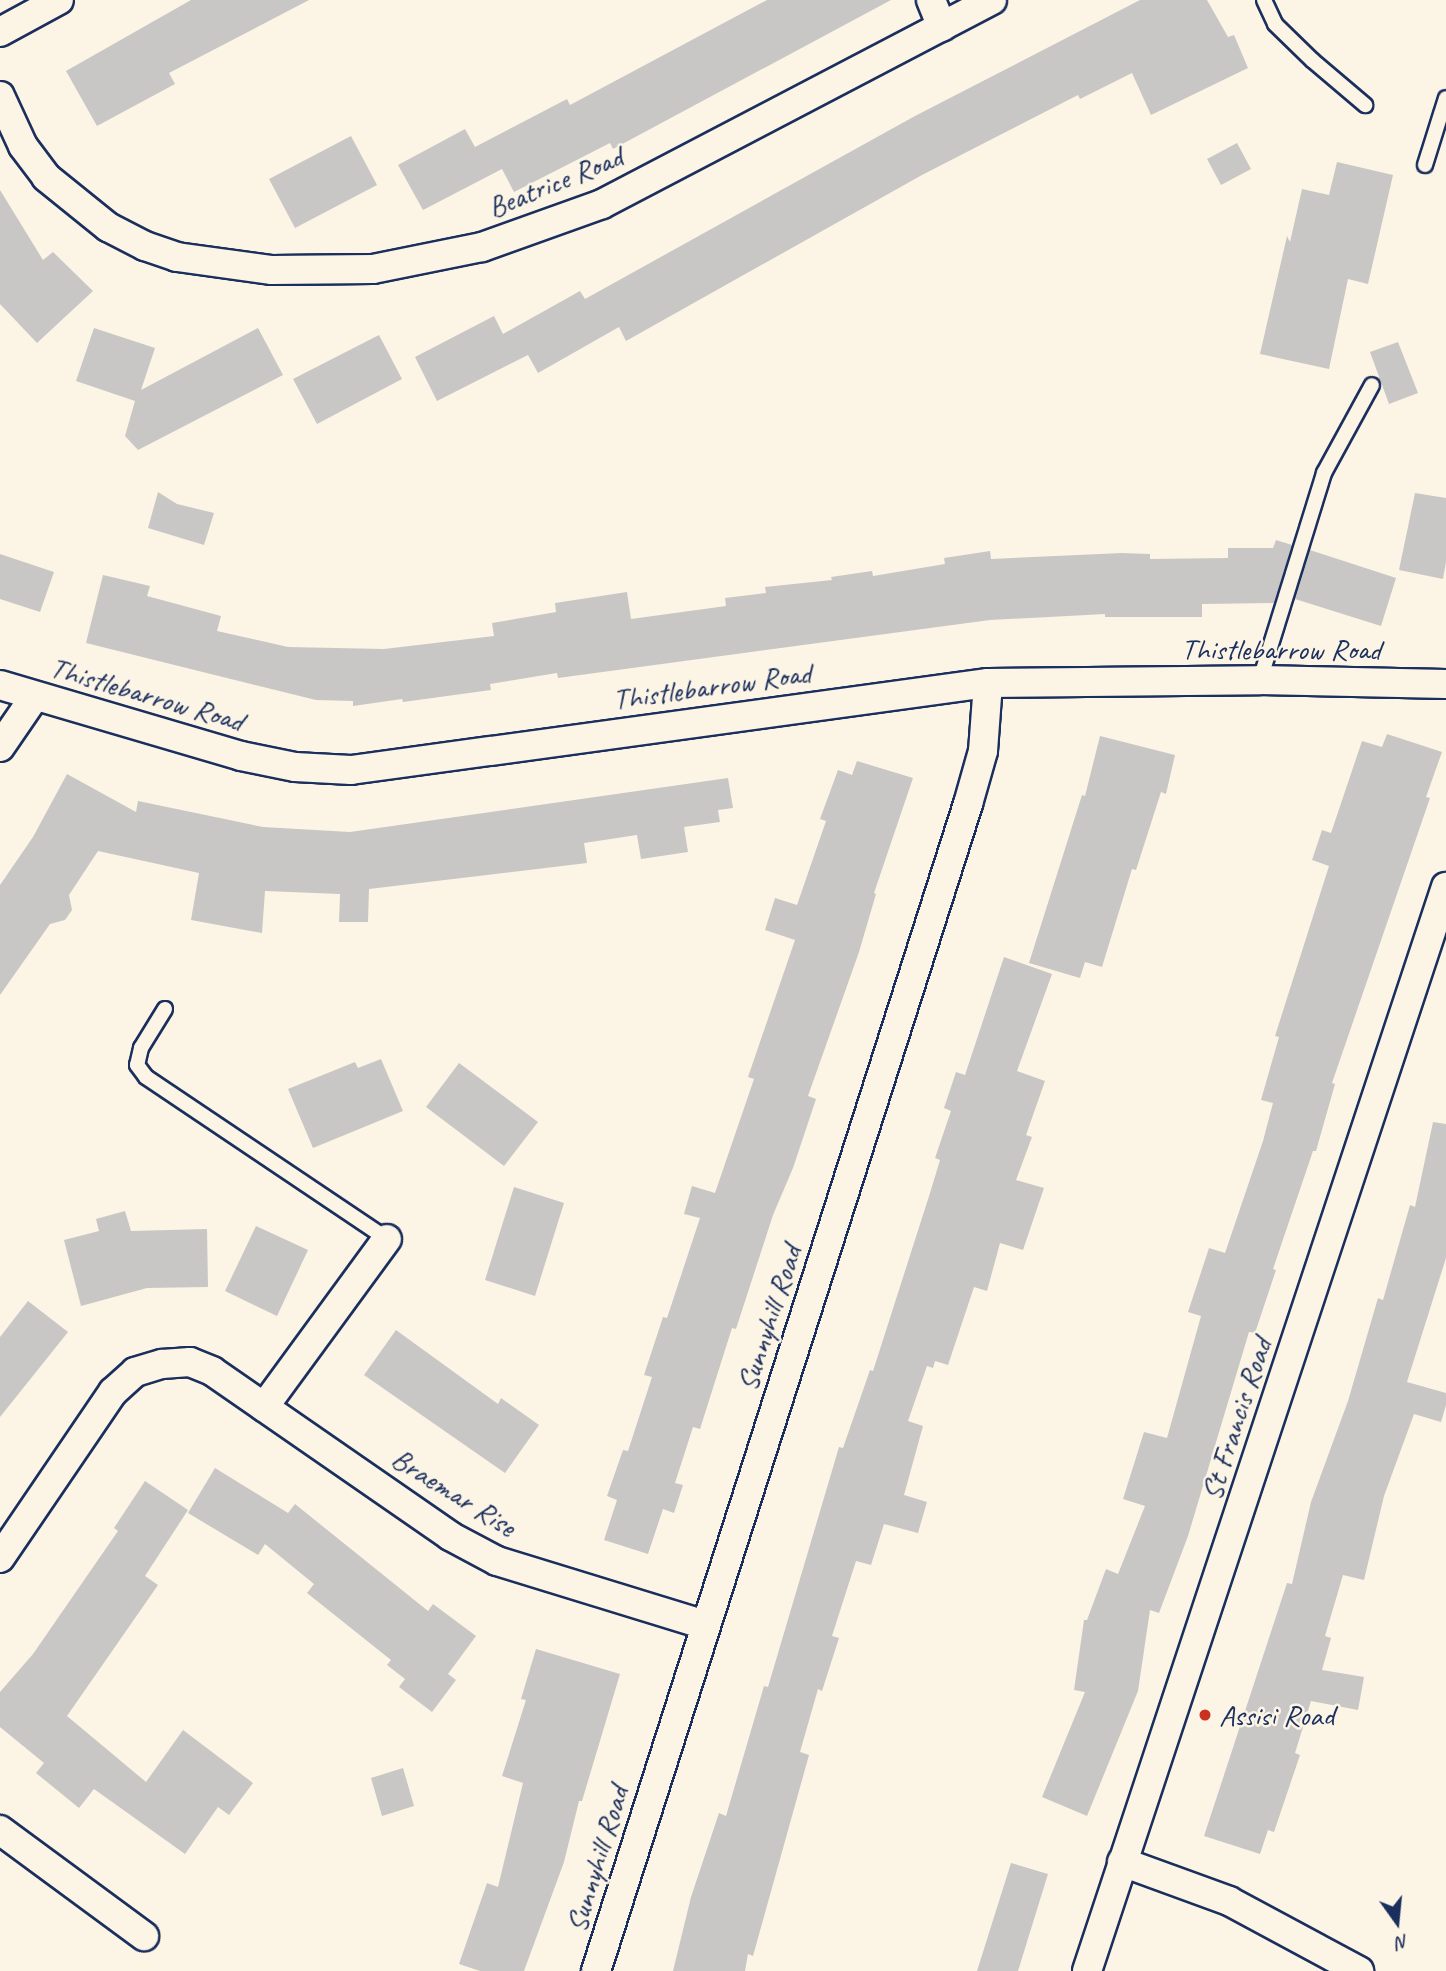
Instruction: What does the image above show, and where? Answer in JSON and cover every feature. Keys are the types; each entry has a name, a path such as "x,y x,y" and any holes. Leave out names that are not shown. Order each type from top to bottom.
{"street":[{"path":"0,32 59,0"},
{"path":"931,0 942,27"},
{"name":"Beatrice Road","path":"0,96 23,146 47,177 75,203 108,227 145,246 177,257 272,270 373,269 470,250 528,233 602,204 992,0"},
{"name":"Thistlebarrow Road","path":"0,685 241,756 295,767 351,770 988,683 1260,680 1446,684"},
{"name":"Sunnyhill Road","path":"596,1971 968,804 983,751 988,683"},
{"path":"0,747 35,696"},
{"name":"St Francis Road","path":"1087,1971 1446,887"},
{"path":"264,1407 387,1239"},
{"name":"Braemar Rise","path":"0,1558 113,1392 135,1372 162,1364 190,1362 212,1371 450,1536 498,1561 705,1625"},
{"path":"0,1830 144,1936"},
{"path":"1122,1862 1229,1900 1359,1971"}],"lane":[{"path":"1264,0 1275,24 1365,105"},
{"path":"1425,164 1446,99"},
{"path":"1260,680 1324,473 1372,385"},
{"path":"165,1009 141,1048 137,1065 146,1077 387,1239"}],"building":[{"path":"191,0 309,0 169,73 175,84 97,126 66,71"},
{"path":"767,0 891,0 613,149 610,143 514,192 502,169 423,210 398,165 465,129 475,147 567,99 570,105"},
{"path":"1140,0 1207,0 1228,37 1234,35 1248,68 1151,115 1132,73 1080,99 1078,95 922,175 626,341 619,327 538,373 528,355 437,401 415,357 494,316 503,334 580,291 585,299 915,116"},
{"path":"351,136 377,185 295,228 269,179"},
{"path":"1237,143 1251,169 1221,185 1207,159"},
{"path":"1337,162 1393,175 1368,284 1348,279 1329,369 1260,354 1287,236 1290,242 1302,189 1329,195"},
{"path":"0,190 43,260 53,252 93,291 37,343 0,304"},
{"path":"94,328 155,348 141,390 258,328 283,375 138,450 125,436 135,401 76,381"},
{"path":"379,335 402,379 317,424 293,379"},
{"path":"1398,342 1418,393 1389,404 1370,352"},
{"path":"158,492 177,504 214,513 204,545 148,528"},
{"path":"1415,493 1446,498 1446,562 1443,579 1399,570"},
{"path":"1276,540 1292,545 1274,603 1202,604 1202,617 1105,617 1105,614 990,620 558,678 557,673 490,684 491,690 403,702 402,699 353,706 353,701 316,700 86,643 103,575 150,586 147,596 221,616 217,631 288,647 384,649 494,636 492,623 556,612 555,603 627,592 631,619 726,606 725,598 766,593 765,587 832,580 831,577 872,571 873,576 945,564 944,558 990,551 991,559 1122,553 1150,554 1150,559 1228,558 1228,548 1273,548"},
{"path":"1310,550 1396,578 1381,626 1295,599"},
{"path":"0,554 54,572 40,612 0,599"},
{"path":"1387,734 1442,752 1426,797 1430,798 1332,1083 1335,1084 1316,1151 1313,1151 1273,1269 1276,1270 1255,1333 1249,1332 1188,1536 1159,1613 1150,1610 1138,1691 1087,1816 1042,1797 1085,1692 1074,1690 1084,1620 1087,1620 1106,1569 1118,1574 1145,1506 1123,1499 1144,1432 1167,1438 1201,1316 1188,1312 1209,1248 1225,1253 1263,1141 1273,1103 1261,1100 1279,1037 1275,1036 1329,866 1312,860 1322,830 1331,833 1362,741 1382,747"},
{"path":"1100,736 1175,755 1166,794 1161,792 1136,870 1132,869 1102,967 1085,962 1080,978 1029,963 1082,795 1085,796"},
{"path":"857,761 913,778 874,893 876,894 859,952 808,1096 816,1099 793,1168 773,1215 736,1329 732,1328 700,1429 693,1427 675,1483 683,1485 674,1513 663,1509 648,1554 604,1540 617,1500 607,1496 623,1450 628,1451 652,1377 644,1375 663,1317 667,1318 700,1218 684,1214 692,1186 715,1193 754,1079 748,1077 795,940 765,930 775,898 797,905 826,821 820,819 838,770 852,775"},
{"path":"67,774 136,812 138,801 263,827 350,832 728,778 733,808 718,810 720,822 684,827 688,852 641,859 637,835 584,843 587,863 369,889 368,922 339,922 340,894 265,891 262,933 191,920 199,873 98,851 69,895 72,910 65,920 50,924 0,995 0,885 33,837"},
{"path":"1004,957 1052,974 1017,1071 1045,1081 1026,1135 1032,1137 1016,1180 1044,1188 1023,1250 1000,1243 987,1291 974,1287 948,1365 935,1361 933,1368 927,1366 908,1421 923,1426 904,1495 927,1502 918,1533 884,1524 871,1565 856,1561 832,1636 839,1638 822,1691 818,1689 800,1752 809,1755 753,1956 748,1954 745,1971 673,1971 691,1897 719,1813 726,1816 764,1686 768,1687 839,1447 843,1448 870,1370 873,1371 930,1193 940,1160 935,1158 951,1111 944,1108 956,1072 965,1075"},
{"path":"381,1059 403,1111 313,1148 288,1089 355,1062 358,1068"},
{"path":"459,1063 538,1122 504,1166 426,1107"},
{"path":"1433,1122 1446,1124 1446,1258 1407,1382 1446,1393 1446,1405 1441,1422 1414,1414 1384,1496 1364,1580 1343,1575 1325,1636 1331,1638 1322,1670 1364,1677 1358,1710 1311,1701 1295,1753 1300,1755 1274,1832 1268,1830 1260,1854 1204,1836 1287,1583 1292,1584 1311,1502 1348,1401 1378,1298 1383,1300 1410,1205 1415,1207"},
{"path":"514,1187 564,1203 535,1296 485,1280"},
{"path":"125,1211 131,1231 207,1229 208,1287 147,1288 81,1306 64,1240 99,1231 96,1219"},
{"path":"256,1226 308,1250 277,1316 225,1291"},
{"path":"28,1301 68,1332 0,1417 0,1337"},
{"path":"396,1330 498,1404 501,1398 539,1425 505,1473 364,1375"},
{"path":"215,1468 288,1513 295,1504 428,1611 433,1604 476,1636 448,1674 456,1680 432,1712 399,1687 405,1679 387,1665 391,1660 307,1593 314,1584 265,1544 258,1555 188,1513"},
{"path":"145,1481 188,1510 145,1576 158,1585 67,1716 146,1782 183,1730 253,1783 229,1815 218,1807 185,1854 94,1789 79,1808 36,1773 44,1763 0,1727 0,1692 33,1654 118,1531 114,1528"},
{"path":"536,1649 620,1674 582,1801 579,1801 564,1862 524,1971 480,1971 459,1964 487,1883 498,1887 523,1783 502,1776 526,1700 521,1699"},
{"path":"403,1768 414,1806 382,1816 371,1778"},
{"path":"1011,1863 1048,1874 1018,1971 977,1971"}],"place":[{"name":"Assisi Road","path":"1205,1715"}]}
